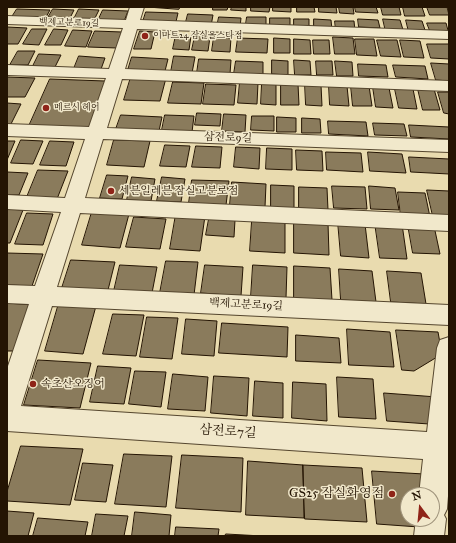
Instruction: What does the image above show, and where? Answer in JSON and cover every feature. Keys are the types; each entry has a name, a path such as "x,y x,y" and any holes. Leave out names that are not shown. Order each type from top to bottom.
{"street":[{"name":"백제고분로19길","path":"7,20 134,16 449,35"},
{"path":"7,408 134,16"},
{"path":"7,70 449,86"},
{"name":"삼전로9길","path":"7,130 449,146"},
{"path":"7,202 449,223"},
{"name":"백제고분로19길","path":"7,294 449,315"},
{"path":"436,487 444,447 449,348"},
{"name":"삼전로7길","path":"7,418 444,447"}],"building":[{"path":"148,7 180,7 179,9"},
{"path":"213,7 228,7 227,10 213,10"},
{"path":"232,7 246,7 246,11 231,10"},
{"path":"251,7 270,7 269,12 251,11"},
{"path":"273,7 291,7 291,12 273,11"},
{"path":"297,7 314,7 315,12 297,12"},
{"path":"319,7 336,7 337,13 319,12"},
{"path":"339,7 353,7 354,14 340,13"},
{"path":"355,7 376,7 378,13 356,12"},
{"path":"381,7 399,7 401,15 383,15"},
{"path":"403,7 422,7 425,16 405,16"},
{"path":"427,7 447,7 449,15 430,15"},
{"path":"17,9 50,10 44,21 10,20"},
{"path":"53,9 74,10 68,22 46,21"},
{"path":"79,9 99,10 93,22 73,21"},
{"path":"103,10 128,11 123,24 97,23"},
{"path":"146,12 178,13 175,26 142,25"},
{"path":"188,14 213,15 211,26 185,26"},
{"path":"219,17 241,18 240,27 217,27"},
{"path":"247,17 266,17 266,25 246,24"},
{"path":"270,18 290,18 290,26 270,25"},
{"path":"294,19 309,19 309,29 294,29"},
{"path":"314,19 331,20 332,30 314,30"},
{"path":"358,19 378,20 380,28 359,27"},
{"path":"383,19 400,20 404,33 386,32"},
{"path":"406,20 422,21 426,33 409,32"},
{"path":"335,21 354,21 355,31 336,30"},
{"path":"427,23 446,23 449,34 431,33"},
{"path":"7,27 27,28 18,44 7,44"},
{"path":"32,29 47,29 39,45 23,44"},
{"path":"54,29 68,30 61,45 45,45"},
{"path":"73,30 92,31 86,47 65,46"},
{"path":"95,31 122,32 117,48 88,47"},
{"path":"140,31 155,32 151,49 134,49"},
{"path":"176,35 191,36 189,50 173,49"},
{"path":"195,36 210,37 208,51 192,50"},
{"path":"214,37 231,38 230,52 212,51"},
{"path":"333,37 353,38 355,54 335,54"},
{"path":"238,38 268,39 267,53 236,52"},
{"path":"274,38 290,39 290,53 274,53"},
{"path":"294,39 310,40 311,54 294,54"},
{"path":"355,39 374,39 377,56 357,55"},
{"path":"313,40 329,40 330,54 314,54"},
{"path":"377,40 397,40 401,57 381,56"},
{"path":"400,40 420,41 424,58 404,57"},
{"path":"427,44 449,44 449,59 431,58"},
{"path":"18,51 35,51 28,65 10,65"},
{"path":"39,54 61,55 55,67 33,66"},
{"path":"79,56 105,58 100,72 73,71"},
{"path":"174,56 195,57 192,73 171,72"},
{"path":"132,57 168,59 165,71 128,70"},
{"path":"199,59 231,60 230,74 197,73"},
{"path":"272,60 288,61 288,75 272,74"},
{"path":"294,60 310,61 311,75 295,75"},
{"path":"236,61 263,62 263,75 234,74"},
{"path":"316,61 332,61 333,75 317,75"},
{"path":"335,61 352,62 353,76 337,76"},
{"path":"431,63 449,64 449,81 436,80"},
{"path":"358,64 386,65 388,77 359,76"},
{"path":"393,65 425,66 428,79 396,77"},
{"path":"7,77 35,78 25,97 7,97"},
{"path":"131,77 166,78 160,101 124,100"},
{"path":"50,79 105,81 89,128 29,126"},
{"path":"173,82 204,83 201,104 168,103"},
{"path":"240,82 258,83 257,104 238,103"},
{"path":"262,83 276,83 276,105 261,104"},
{"path":"281,83 298,84 299,105 281,105"},
{"path":"206,84 236,85 234,105 203,104"},
{"path":"305,84 321,85 322,106 306,105"},
{"path":"329,86 347,86 349,106 330,105"},
{"path":"351,86 369,86 372,106 353,106"},
{"path":"373,87 389,88 393,108 376,107"},
{"path":"395,89 413,89 417,109 399,108"},
{"path":"418,89 434,89 440,110 423,110"},
{"path":"438,92 449,92 449,114 444,113"},
{"path":"7,103 21,104 10,126 7,126"},
{"path":"197,113 221,114 220,126 195,125"},
{"path":"224,114 246,115 245,132 222,131"},
{"path":"121,115 162,117 159,131 116,129"},
{"path":"165,115 194,116 192,132 162,130"},
{"path":"252,116 274,116 274,131 251,130"},
{"path":"277,117 296,118 296,132 277,132"},
{"path":"302,118 320,119 321,133 302,133"},
{"path":"328,121 366,122 368,136 329,134"},
{"path":"373,123 404,124 407,136 375,135"},
{"path":"409,125 449,127 449,139 411,137"},
{"path":"21,140 43,141 33,164 11,163"},
{"path":"114,140 150,141 144,167 107,165"},
{"path":"7,141 15,141 7,160"},
{"path":"50,141 74,142 66,166 40,165"},
{"path":"165,145 190,146 186,167 160,166"},
{"path":"196,146 222,147 220,168 192,167"},
{"path":"236,147 260,148 259,169 234,167"},
{"path":"267,148 292,149 292,170 266,169"},
{"path":"296,150 322,151 323,171 297,170"},
{"path":"326,152 361,153 363,172 327,170"},
{"path":"368,152 402,154 406,173 370,171"},
{"path":"409,157 449,159 449,174 411,172"},
{"path":"38,170 68,171 57,199 27,197"},
{"path":"7,172 28,173 19,195 7,195"},
{"path":"107,175 128,176 122,199 100,198"},
{"path":"132,177 155,179 151,201 127,200"},
{"path":"162,177 185,179 181,202 157,201"},
{"path":"192,180 229,181 226,205 189,203"},
{"path":"232,182 266,184 265,207 230,205"},
{"path":"271,185 294,186 294,209 271,208"},
{"path":"332,186 365,187 367,209 334,208"},
{"path":"369,186 395,188 399,210 371,209"},
{"path":"299,187 327,188 328,210 299,208"},
{"path":"427,190 449,191 449,217 433,216"},
{"path":"398,192 425,193 430,217 401,216"},
{"path":"7,209 23,210 10,243 7,243"},
{"path":"92,212 129,214 120,248 82,245"},
{"path":"27,213 53,214 43,245 15,244"},
{"path":"176,214 205,216 200,251 170,249"},
{"path":"134,217 166,219 160,249 126,247"},
{"path":"209,219 235,220 234,237 206,235"},
{"path":"252,221 285,222 285,253 250,251"},
{"path":"294,221 328,223 329,255 294,253"},
{"path":"338,222 365,224 369,258 341,256"},
{"path":"375,223 402,224 407,259 380,258"},
{"path":"408,225 434,226 440,254 413,253"},
{"path":"7,253 43,254 32,286 7,285"},
{"path":"71,260 115,262 108,290 62,288"},
{"path":"166,261 198,262 194,295 160,293"},
{"path":"120,265 157,267 152,293 114,291"},
{"path":"205,265 243,267 241,296 201,293"},
{"path":"253,265 287,267 286,298 251,297"},
{"path":"294,266 330,268 332,300 294,298"},
{"path":"339,269 372,271 376,302 341,300"},
{"path":"387,271 421,273 426,304 391,302"},
{"path":"7,303 34,305 18,351 7,351"},
{"path":"59,303 96,306 83,354 45,351"},
{"path":"113,314 144,315 136,356 103,354"},
{"path":"147,317 178,318 172,359 140,357"},
{"path":"186,319 217,321 214,356 182,354"},
{"path":"222,323 288,327 287,357 219,353"},
{"path":"347,329 390,332 394,367 349,365"},
{"path":"396,330 438,332 442,354 414,371 402,370"},
{"path":"296,335 339,338 341,363 296,361"},
{"path":"38,360 91,363 80,408 24,405"},
{"path":"98,366 131,368 124,404 90,402"},
{"path":"135,371 166,372 161,407 129,404"},
{"path":"173,374 208,377 205,411 168,409"},
{"path":"214,376 249,378 247,416 211,413"},
{"path":"337,377 373,379 376,419 339,417"},
{"path":"255,381 283,383 283,418 253,416"},
{"path":"293,382 326,384 327,421 292,418"},
{"path":"384,393 437,397 429,424 387,421"},
{"path":"21,446 83,449 70,505 7,501 7,492"},
{"path":"124,454 172,456 166,507 115,504"},
{"path":"182,455 243,458 241,512 176,508"},
{"path":"248,461 303,465 304,518 246,515"},
{"path":"83,463 113,465 106,502 75,500"},
{"path":"303,465 362,468 367,522 305,519"},
{"path":"372,471 424,474 423,487 400,487 400,526 377,524"},
{"path":"7,511 34,513 28,536 7,536"},
{"path":"135,512 171,515 169,536 132,536"},
{"path":"96,514 128,516 124,536 92,536"},
{"path":"38,518 88,522 85,536 33,536"},
{"path":"176,527 219,529 218,536 175,536"},
{"path":"226,534 262,536 225,536"}],"place":[{"name":"이마트24 잠실올스타점","path":"145,36"},
{"name":"메르시 헤어","path":"46,108"},
{"name":"세븐일레븐 잠실고분로점","path":"111,191"},
{"name":"속초산오징어","path":"33,384"},
{"name":"GS25 잠실화영점","path":"392,494"}]}
